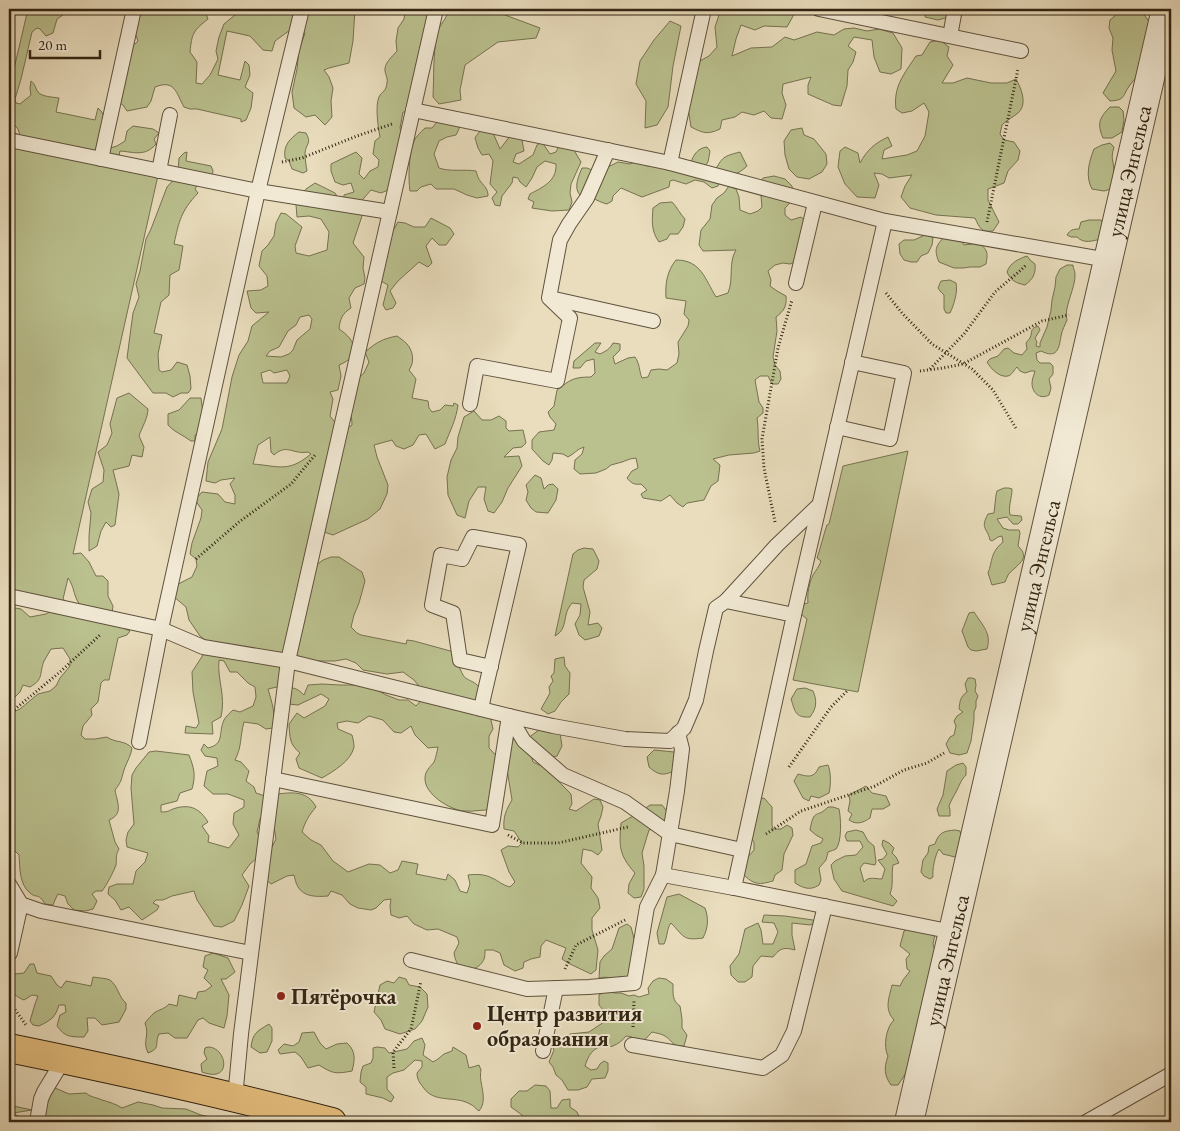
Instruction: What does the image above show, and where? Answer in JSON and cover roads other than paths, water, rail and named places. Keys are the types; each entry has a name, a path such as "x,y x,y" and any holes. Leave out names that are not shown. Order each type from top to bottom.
{"main road":[{"path":"9,1048 252,1101 332,1122"}],"street":[{"name":"улица Энгельса","path":"909,1122 1166,9"}],"lane":[{"path":"102,159 134,9"},
{"path":"139,742 161,629 258,191 302,9"},
{"path":"235,1098 240,1034 288,661 436,9"},
{"path":"670,163 704,9"},
{"path":"819,9 1022,51"},
{"path":"950,36 955,9"},
{"path":"412,114 670,163 885,221 1108,260"},
{"path":"159,171 170,115"},
{"path":"9,140 258,191 390,212"},
{"path":"549,298 560,240 588,198 608,150"},
{"path":"796,283 816,203"},
{"path":"734,888 794,615 885,221"},
{"path":"549,298 653,322"},
{"path":"470,404 477,366 557,381 570,318 549,298"},
{"path":"837,427 890,439 904,373 852,362"},
{"path":"9,596 161,629 203,647 288,661 553,726 626,739 670,741 684,728 696,700 716,608 726,601 777,545 819,505"},
{"path":"481,709 491,667 519,545 472,537 462,559 441,555 432,605 453,613 460,660 491,667"},
{"path":"726,601 794,615"},
{"path":"273,779 492,825 509,716"},
{"path":"509,716 524,741 562,775 625,802 670,834 742,850"},
{"path":"411,960 527,989 589,988 634,983 647,908 663,875 682,750 678,733"},
{"path":"663,875 953,932"},
{"path":"9,884 15,902 10,953"},
{"path":"15,902 41,911 251,953"},
{"path":"632,1045 763,1068 782,1055 794,1031 825,906"},
{"path":"543,1051 556,988"},
{"path":"37,1122 44,1092 64,1059"},
{"path":"1086,1122 1171,1074"}],"place":[{"name":"Пятёрочка","path":"281,996"},
{"name":"Центр развития образования","path":"477,1026"}]}
